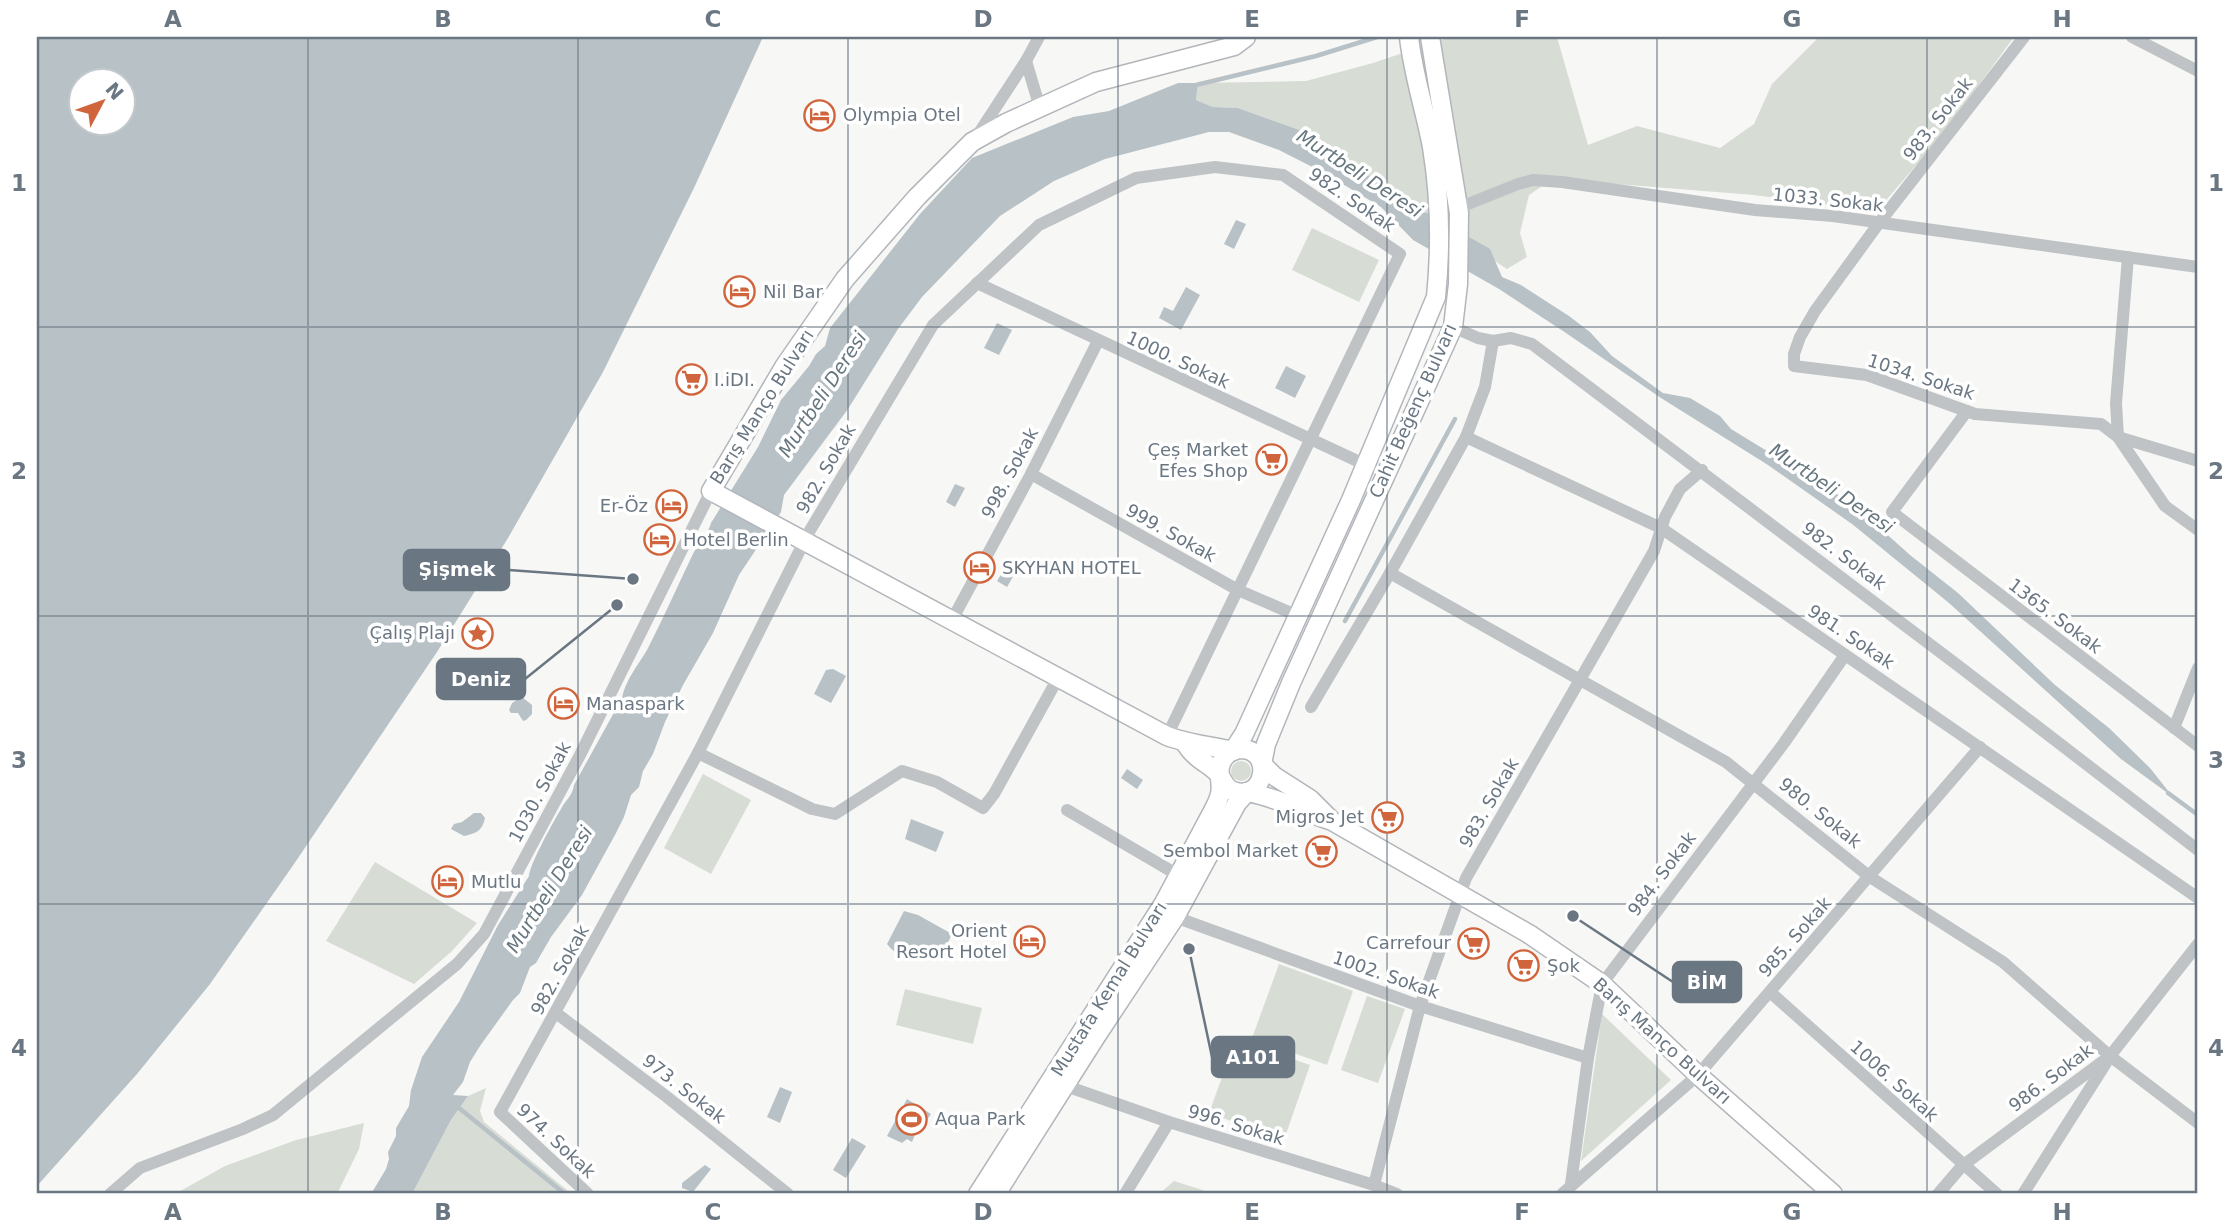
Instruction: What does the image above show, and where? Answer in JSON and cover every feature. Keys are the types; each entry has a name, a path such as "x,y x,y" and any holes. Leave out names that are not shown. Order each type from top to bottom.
{"main road":[{"name":"Barış Manço Bulvarı","path":"1233,751 1185,743 1167,736 711,491 784,367 845,279 917,197 972,142 1096,82 1234,46 1246,37"},
{"name":"Cahit Beğenç Bulvarı","path":"1262,764 1266,744 1291,683 1453,327 1458,285 1458,210 1430,42"},
{"name":"Cahit Beğenç Bulvarı","path":"1233,751 1244,734 1366,466 1436,297 1439,264 1438,204 1432,148 1409,43"},
{"name":"Barış Manço Bulvarı","path":"1185,743 1195,756 1220,776"},
{"path":"1233,751 1250,751 1262,764 1261,781 1255,788 1239,793 1223,784 1220,776 1221,763 1233,751"},
{"name":"Barış Manço Bulvarı","path":"1262,764 1274,776 1310,799 1332,821"},
{"name":"Mustafa Kemal Bulvarı","path":"978,1194 1164,903 1214,809 1220,793 1220,776"},
{"name":"Barış Manço Bulvarı","path":"1247,792 1262,794 1332,821 1529,934 1602,984 1698,1075 1833,1194"},
{"name":"Mustafa Kemal Bulvarı","path":"996,1194 1175,916 1237,803 1247,792"}],"street":[{"path":"972,142 1039,37"},
{"name":"983. Sokak","path":"1879,223 2024,37"},
{"path":"2132,37 2198,71"},
{"path":"1026,61 1040,108"},
{"name":"982. Sokak","path":"500,1112 698,753 804,542 933,324 1039,225 1136,178 1214,167 1283,175 1400,254 1311,441"},
{"name":"1033. Sokak","path":"1458,210 1518,184 1533,180 1562,182 1755,209 1833,216 2198,267"},
{"name":"1034. Sokak","path":"1879,223 1815,311 1800,337 1794,354 1794,366 1867,375 1975,414 2101,424 2118,437 2198,461"},
{"path":"2128,257 2116,403 2118,437 2165,506 2198,530"},
{"name":"1000. Sokak","path":"977,284 1366,466"},
{"name":"982. Sokak","path":"1453,327 1478,338 1493,341 1511,338 1532,344 1702,470 2198,850"},
{"name":"998. Sokak","path":"952,620 1031,474 1098,341"},
{"path":"1311,707 1391,573 1466,437 1485,387 1493,341"},
{"name":"1365. Sokak","path":"1967,411 1892,512 2198,746"},
{"name":"981. Sokak","path":"1466,437 1661,528 2198,898"},
{"path":"1167,736 1311,441"},
{"name":"983. Sokak","path":"1374,1185 1420,1006 1466,878 1654,551 1661,528 1680,489 1702,470"},
{"name":"999. Sokak","path":"1031,474 1238,590 1298,616"},
{"name":"1030. Sokak","path":"110,1194 140,1168 273,1115 457,964 484,934 580,755 711,491"},
{"name":"980. Sokak","path":"1391,573 1726,762 1870,877 2003,962 2110,1056 2198,1122"},
{"name":"984. Sokak","path":"1566,1189 1602,984 1784,743 1845,655"},
{"path":"2174,728 2198,668"},
{"path":"698,753 812,809 835,814 902,771 937,782 983,808 994,794 1058,678"},
{"name":"985. Sokak","path":"1566,1189 1698,1075 1980,747"},
{"path":"1066,810 1178,875"},
{"name":"1002. Sokak","path":"1175,916 1420,1006 1588,1058"},
{"name":"986. Sokak","path":"1938,1194 1962,1166 2110,1056 2198,944"},
{"name":"1006. Sokak","path":"1770,992 1962,1166 1997,1194"},
{"name":"973. Sokak","path":"556,1013 788,1194"},
{"path":"2023,1194 2110,1056"},
{"name":"996. Sokak","path":"1066,1086 1168,1122 1396,1194"},
{"name":"974. Sokak","path":"500,1112 588,1194"},
{"path":"1125,1194 1168,1122"}],"shaded area":[{"path":"1450,37 1557,37 1588,145 1637,126 1720,148 1754,124 1772,84 1819,37 2014,37 1943,134 1881,206 1868,210 1754,195 1553,179 1529,195 1520,233 1527,257 1507,269 1423,214 1397,203 1382,186 1305,132 1238,108 1213,107 1196,100 1198,83 1306,81 1373,63"},
{"path":"1312,228 1379,260 1359,302 1292,270"},
{"path":"1237,761 1245,761 1251,771 1245,781 1237,781 1231,775 1231,767"},
{"path":"703,774 751,800 711,874 664,848"},
{"path":"375,862 477,923 452,951 414,984 326,941"},
{"path":"1279,964 1353,991 1327,1065 1252,1038"},
{"path":"905,989 982,1008 973,1044 896,1025"},
{"path":"1367,996 1405,1009 1378,1083 1341,1070"},
{"path":"1602,1014 1671,1080 1581,1161"},
{"path":"1236,1039 1310,1065 1284,1140 1209,1113"},
{"path":"486,1088 480,1111 484,1122 567,1190 568,1194 412,1194 451,1120 468,1096"},
{"path":"364,1123 359,1149 337,1194 175,1194 225,1166 296,1140"},
{"path":"1174,1181 1215,1194 1159,1194"}],"water":[{"path":"37,37 763,37 694,188 603,372 508,538 437,652 294,864 210,984 137,1074 37,1186"},
{"path":"1178,83 1198,83 1196,100 1213,107 1238,108 1305,132 1382,186 1397,203 1427,213 1490,249 1502,277 1521,285 1569,316 1590,332 1612,356 1663,393 1690,398 1720,416 1731,429 1853,504 1958,593 2055,685 2109,728 2150,768 2173,797 2121,759 1949,603 1852,524 1768,465 1661,398 1499,289 1413,240 1381,207 1326,174 1279,150 1229,132 1209,132 1105,159 1054,181 1000,216 922,297 898,329 848,409 784,495 781,512 739,575 713,633 665,722 653,754 643,771 639,787 631,795 624,817 582,895 551,937 536,963 530,967 520,993 470,1062 463,1082 453,1095 468,1096 451,1120 412,1194 371,1194 386,1169 388,1152 396,1136 396,1128 409,1106 411,1090 422,1057 459,1002 498,925 529,876 542,843 622,698 629,679 647,650 694,552 758,447 781,400 825,346 830,328 920,214 972,158 1073,117 1109,111"},
{"path":"1236,220 1246,224 1234,249 1224,244"},
{"path":"1186,287 1200,295 1181,330 1159,318 1164,307 1173,311"},
{"path":"997,323 1012,330 999,355 984,348"},
{"path":"1286,366 1306,376 1295,398 1275,388"},
{"path":"955,484 965,488 955,507 946,502"},
{"path":"1008,563 1018,568 1007,587 997,581"},
{"path":"833,669 846,676 831,703 814,694 826,670"},
{"path":"522,697 532,705 532,714 523,721 518,713 511,713 509,710 512,703"},
{"path":"1127,769 1143,780 1137,789 1121,778"},
{"path":"474,813 481,813 485,818 478,831 464,836 451,829 454,824 462,822"},
{"path":"911,819 944,832 936,852 905,839"},
{"path":"904,911 918,915 952,934 941,957 920,947 907,957 891,949 887,944"},
{"path":"780,1087 792,1092 780,1123 767,1117"},
{"name":"Aqua Park","path":"907,1099 931,1114 924,1124 919,1125 912,1142 907,1139 902,1143 887,1136"},
{"path":"852,1138 866,1146 846,1178 833,1170"},
{"path":"705,1165 711,1169 693,1192 682,1188 682,1183"}],"waterway":[{"path":"1196,85 1316,56 1377,37"},
{"path":"1345,621 1455,419"},
{"name":"Murtbeli Deresi","path":"2168,793 2198,815"},
{"path":"459,1108 565,1194"}],"place":[{"name":"Olympia Otel","path":"820,115"},
{"name":"Nil Bar","path":"740,292"},
{"name":"I.iDI.","path":"691,380"},
{"name":"Çeș Market Efes Shop","path":"1271,460"},
{"name":"Er-Öz","path":"671,506"},
{"name":"Hotel Berlin","path":"660,540"},
{"name":"SKYHAN HOTEL","path":"979,568"},
{"name":"Şişmek","path":"633,579"},
{"name":"Deniz","path":"617,605"},
{"name":"Çalış Plajı","path":"478,633"},
{"name":"Manaspark","path":"563,704"},
{"name":"Migros Jet","path":"1387,817"},
{"name":"Sembol Market","path":"1321,851"},
{"name":"Mutlu","path":"448,882"},
{"name":"BİM","path":"1573,916"},
{"name":"Orient Resort Hotel","path":"1030,941"},
{"name":"Carrefour","path":"1474,943"},
{"name":"A101","path":"1189,949"},
{"name":"Şok","path":"1524,966"},
{"name":"Aqua Park","path":"912,1119"}]}
